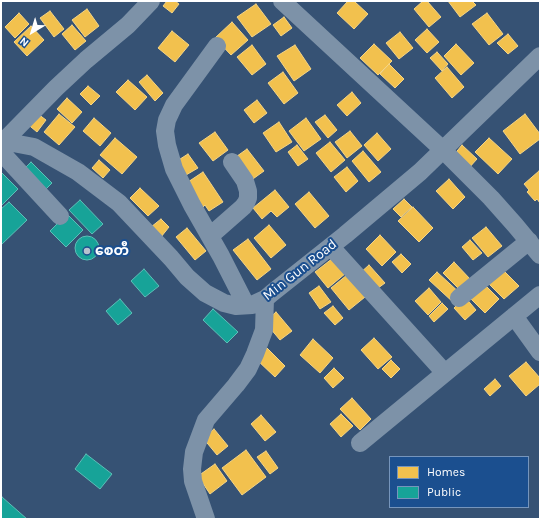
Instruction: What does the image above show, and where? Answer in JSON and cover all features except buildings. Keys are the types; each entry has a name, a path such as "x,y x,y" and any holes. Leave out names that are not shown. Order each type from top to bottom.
{"street":[{"path":"60,216 2,145 56,88 86,60 128,25 151,1"},
{"path":"282,1 443,150 491,198 540,255"},
{"path":"217,46 174,105 167,120 165,131 167,145 174,169 192,206 221,256 246,305"},
{"name":"Min Gun Road","path":"2,145 13,143 34,147 78,172 119,203 187,277 204,293 224,303 236,306 252,305 265,299 331,247 420,172 540,56"},
{"path":"210,236 236,214 246,203 248,198 248,191 245,181 232,162"},
{"path":"460,298 528,241"},
{"path":"331,247 445,373"},
{"path":"360,443 540,295"},
{"path":"206,519 193,481 192,469 194,452 206,420 236,386 248,369 255,354 264,330 265,299"},
{"path":"514,316 540,352"}],"place":[{"name":"စေတီ","path":"87,251"}]}
